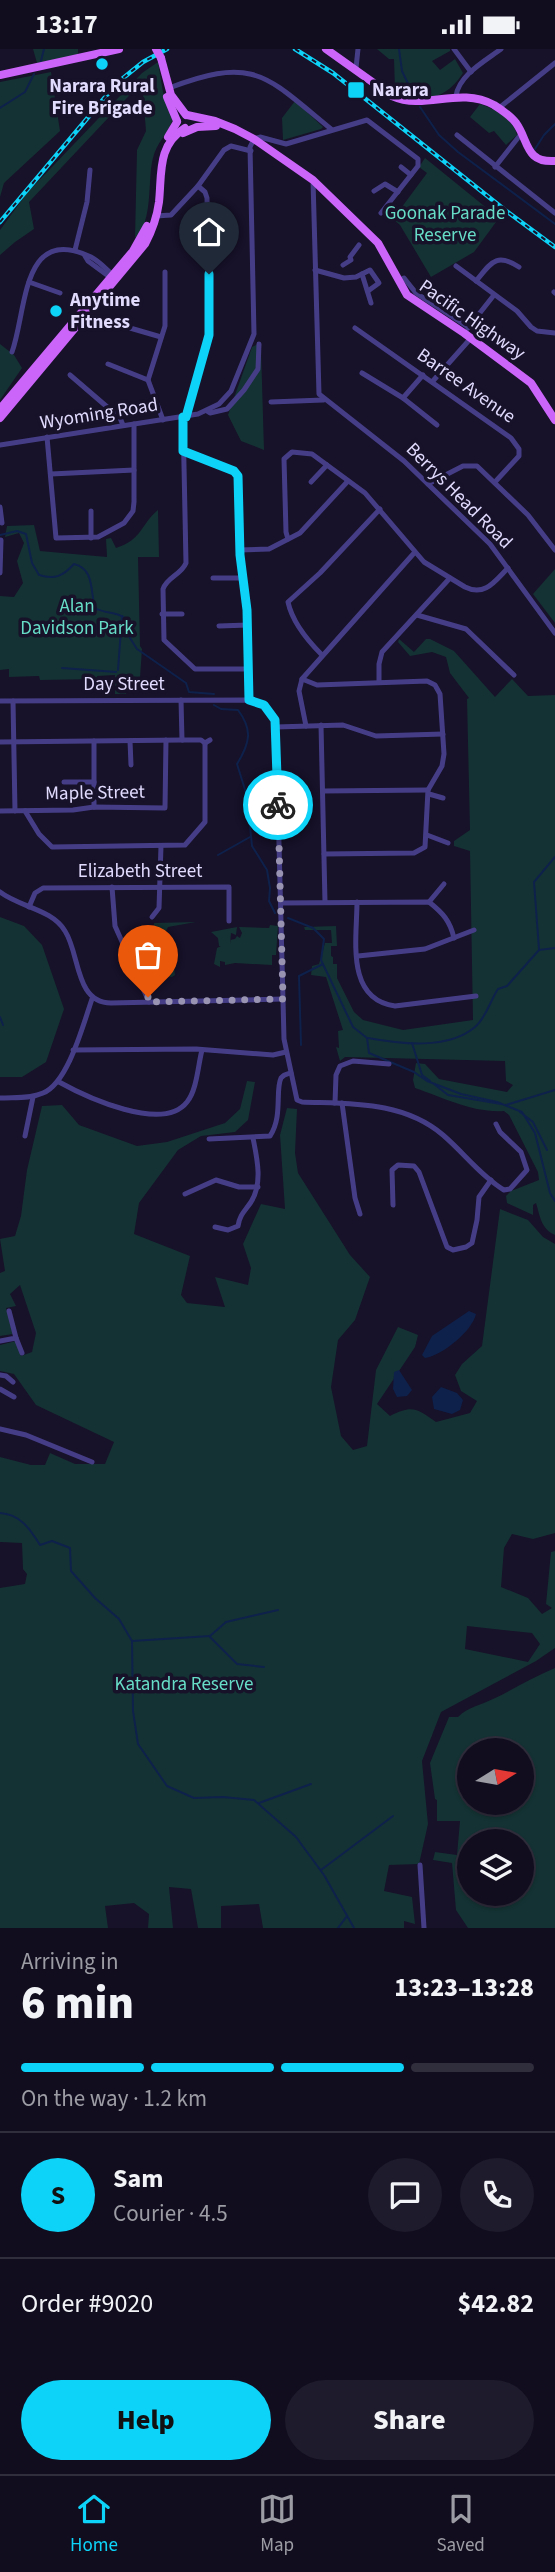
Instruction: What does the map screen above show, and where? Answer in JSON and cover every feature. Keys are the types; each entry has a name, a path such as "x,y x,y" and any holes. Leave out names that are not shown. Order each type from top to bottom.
{"main road":[{"path":"0,75 119,49"},
{"path":"156,49 162,62 167,89 182,124"},
{"path":"326,49 392,96 405,101 456,96 478,99 499,108 515,121 527,147 536,158 555,161"},
{"path":"167,89 187,115"},
{"path":"0,409 113,277 145,244 156,216 164,153 182,124 180,115 187,115"},
{"name":"Pacific Highway","path":"187,115 219,122 251,137 313,180 378,243 398,281 416,303 468,333 531,383 555,420"},
{"path":"0,418 137,245 148,226 154,203 157,159 162,147 182,124"},
{"name":"Pacific Highway","path":"182,124 216,126 251,137"},
{"path":"164,153 176,138 185,132 216,126"}],"street":[{"path":"356,68 358,49"},
{"path":"454,49 471,72"},
{"path":"456,96 458,87 471,72 501,49"},
{"path":"499,108 555,63"},
{"path":"167,89 211,74 249,73 273,82 331,129"},
{"path":"251,137 286,143 368,120 418,159 418,166 381,213"},
{"path":"495,167 522,134"},
{"path":"457,135 555,213"},
{"name":"Wyoming Road","path":"0,445 184,417 207,411 223,400 234,386 254,334 251,137"},
{"path":"156,216 171,215 198,186 225,150 232,146 251,151"},
{"path":"401,167 411,175"},
{"path":"75,250 87,202 90,170"},
{"path":"313,180 317,387 324,400"},
{"path":"374,191 385,184 398,193"},
{"path":"198,186 207,198 210,325 184,417 186,563 184,568 165,582 161,598 164,641 195,669 248,669"},
{"path":"351,260 350,257 359,245"},
{"path":"12,352 19,334 22,306 29,282 36,265 43,257 53,251 75,250 113,277"},
{"path":"476,281 497,260 505,259 519,267"},
{"path":"343,265 351,260"},
{"path":"351,260 363,273 371,303"},
{"path":"456,266 517,311 531,327 537,331 555,333"},
{"path":"315,270 340,278 356,277 371,271 379,283 368,291"},
{"path":"163,419 148,380 165,326 165,272"},
{"path":"29,282 60,293"},
{"path":"432,382 494,295"},
{"path":"130,328 161,337"},
{"name":"Barree Avenue","path":"355,328 504,431 520,453 495,482"},
{"path":"207,411 210,414 226,409 234,403 258,369 259,344"},
{"path":"108,364 148,380"},
{"path":"362,373 403,398 437,425"},
{"path":"70,375 120,418 122,425"},
{"path":"403,398 423,375"},
{"path":"271,402 324,400"},
{"name":"Berrys Head Road","path":"324,400 404,461 490,544 555,633"},
{"path":"47,437 56,538 91,538 116,530 133,511 134,424"},
{"path":"183,451 237,473 249,700 267,708 274,717 276,727 286,1052 298,1101 389,1108 416,1118 441,1134 504,1190 510,1189 527,1170 521,1152 500,1132 496,1124"},
{"path":"288,539 285,457 292,452 307,452 369,497 424,562 469,589 481,591 488,588 508,568"},
{"path":"311,482 327,465"},
{"path":"428,484 459,467 470,465 480,468 528,515 555,550"},
{"path":"51,474 134,470"},
{"path":"239,550 269,549 303,531 348,481"},
{"path":"0,507 2,523"},
{"path":"322,655 309,642 289,609 288,602 320,573 380,509"},
{"path":"91,538 92,510"},
{"path":"549,542 555,535"},
{"path":"0,573 1,540"},
{"path":"306,726 299,691 302,679 415,552"},
{"path":"213,578 243,578"},
{"path":"379,682 382,652 450,578"},
{"path":"162,614 182,614"},
{"path":"417,615 466,629 514,675"},
{"path":"219,626 247,625"},
{"path":"302,679 317,685 427,681 435,685 441,698 443,762 429,792 425,847 418,853 324,854"},
{"path":"181,700 181,740"},
{"name":"Day Street","path":"0,701 249,700"},
{"path":"13,701 15,811"},
{"path":"321,725 325,902"},
{"path":"276,727 349,726 376,736 443,734"},
{"name":"Maple Street","path":"0,811 73,810 94,807 165,808 166,740"},
{"path":"94,741 94,807"},
{"path":"130,741 131,765"},
{"path":"0,742 208,742 205,823 186,845 52,847 39,834 24,811"},
{"path":"64,782 94,782"},
{"path":"323,791 429,792 443,798"},
{"path":"427,835 448,843"},
{"path":"152,917 159,908 161,846"},
{"path":"429,902 444,884"},
{"path":"112,887 115,926 149,1002"},
{"name":"Elizabeth Street","path":"29,907 35,893 43,888 229,887 229,921"},
{"path":"0,892 53,919 65,930 87,992 92,999 106,1003 283,999"},
{"path":"357,902 359,975 364,988 378,1001 400,1006 476,996"},
{"path":"281,903 429,902 443,913 454,938"},
{"path":"358,956 425,949 474,930"},
{"path":"0,1098 33,1097 45,1093 59,1082 92,999"},
{"path":"73,1050 202,1050 244,1054 286,1052"},
{"path":"59,1082 124,1110 139,1113 172,1112 180,1109 190,1097 202,1050"},
{"path":"360,1214 338,1103 337,1071 343,1063 370,1061 389,1064"},
{"path":"209,1139 267,1137 273,1134 279,1109 281,1080 291,1073"},
{"path":"25,1136 33,1097"},
{"path":"215,1227 228,1230 238,1226 240,1216 257,1187 253,1138"},
{"path":"393,1205 392,1170 400,1165 414,1166 419,1172 447,1247 466,1247 472,1241 480,1193 491,1180"},
{"path":"185,1194 216,1180 239,1187 257,1187"},
{"path":"9,1311 22,1353"},
{"path":"0,1341 16,1338"},
{"path":"0,1375 13,1382"},
{"path":"0,1389 14,1397"},
{"path":"0,1429 26,1435 92,1462"},
{"path":"420,1865 424,1928"}],"green space":[{"path":"33,49 78,49 78,55 37,63"},
{"path":"377,49 450,49 432,61 440,70 455,59 463,73 449,89 434,97 406,94 395,90 394,59 389,59"},
{"path":"158,62 163,92 173,119 159,143 151,167 147,211 141,231 135,238 137,150 146,131 142,82 29,202 34,229 0,255 0,230 27,193 142,73"},
{"path":"51,72 60,131 4,183 0,197 0,82"},
{"path":"295,101 323,127 283,140 282,118"},
{"path":"480,104 497,112 512,124 517,135 506,145 494,131 489,133 470,117"},
{"name":"Goonak Parade Reserve","path":"425,158 499,218 474,252 431,277 400,225 393,219 427,173 419,167"},
{"path":"0,344 14,355 22,368 0,400"},
{"path":"258,344 261,349 264,450 241,441 228,415 252,347"},
{"name":"Alan Davidson Park","path":"158,510 159,557 138,557 142,649 140,678 124,679 126,694 115,694 115,675 97,676 97,679 40,680 39,676 9,677 9,669 0,670 0,596 14,597 23,583 17,561 24,543 19,533 5,537 7,526 34,525 40,551 107,557 106,539 111,538 116,548 125,544 136,536"},
{"path":"555,569 555,623 533,594"},
{"path":"399,639 414,652 426,639 454,651 495,697 512,679 528,696 555,695 555,1235 544,1226 536,1203 533,1205 533,1215 507,1203 506,1196 511,1191 539,1180 538,1172 509,1115 504,1111 470,1107 415,1088 413,1080 416,1063 425,1064 439,1079 507,1092 513,1085 506,1081 505,1061 345,1057 340,1061 336,1047 339,1048 338,1031 343,1030 326,977 311,975 312,966 319,964 325,943 332,943 331,930 305,930 304,927 336,926 337,946 331,946 331,956 333,964 337,964 337,978 354,1012 363,1020 403,1030 473,1020 470,851 454,846 454,841 470,830 469,698 450,673 446,657 432,652 410,656 398,642"},
{"path":"0,917 24,926 42,945 64,1009 46,1062 22,1077 0,1077"},
{"path":"196,922 168,927 167,936 163,932 156,934 158,947 167,950 172,957 175,975 156,975 151,947 155,946 154,923"},
{"path":"278,926 276,955 272,955 272,965 225,965 225,962 220,961 220,967 214,964 217,948 221,946 218,938 211,932 237,927 236,935 231,933 230,940 237,936 240,938 242,933 239,927"},
{"name":"Katandra Reserve","path":"247,1081 255,1082 248,1120 235,1132 201,1136 178,1150 139,1203 134,1234 190,1256 181,1295 187,1303 225,1307 215,1277 248,1285 251,1268 243,1244 261,1204 285,1209 280,1135 287,1108 297,1109 295,1153 298,1173 350,1255 370,1277 355,1320 338,1340 331,1387 341,1436 353,1450 367,1446 376,1370 398,1327 418,1335 415,1347 377,1404 390,1416 409,1409 436,1422 470,1413 477,1401 461,1391 455,1375 462,1364 482,1346 500,1209 528,1220 543,1237 555,1244 555,1533 533,1539 512,1534 504,1548 501,1587 528,1598 542,1614 552,1608 546,1604 551,1552 555,1551 555,1648 441,1712 422,1761 428,1824 419,1864 389,1865 384,1891 412,1897 415,1924 404,1921 404,1928 263,1928 259,1904 221,1906 221,1928 198,1928 191,1889 169,1887 173,1928 148,1928 149,1914 134,1903 105,1906 108,1928 0,1928 0,1588 25,1584 27,1574 23,1569 22,1543 0,1542 0,1457 31,1465 45,1465 50,1453 75,1464 105,1464 114,1442 36,1405 14,1374 0,1371 0,1345 16,1341 21,1356 32,1352 36,1333 20,1285 10,1294 16,1306 6,1308 13,1334 0,1336 0,1273 5,1271 0,1239 15,1236 42,1106 62,1105 79,1125 137,1146 167,1142 225,1123 240,1109","holes":["467,1626 532,1633 540,1644 528,1662 465,1649"]},
{"path":"555,1668 555,1928 468,1928 456,1910 452,1863 433,1860 435,1852 457,1855 457,1906 534,1906 534,1829 459,1829 460,1821 437,1821 437,1800 430,1763 449,1717 458,1717 470,1708"}],"water":[{"path":"469,1311 476,1314 473,1321 456,1341 432,1356 425,1358 422,1355 432,1336"},
{"path":"399,1370 412,1390 407,1396 397,1397 393,1389 394,1372"},
{"path":"441,1387 457,1393 463,1400 460,1410 452,1414 434,1409 432,1397"}],"waterway":[{"path":"41,61 44,49"},
{"path":"399,49 402,71 414,96"},
{"path":"0,108 25,92 34,74"},
{"path":"420,107 439,135 458,152 555,224"},
{"path":"535,149 555,124"},
{"path":"0,535 17,531 26,534 32,563 39,575 54,577 74,564 81,567 89,576 95,608 125,618 130,638 137,649 186,683 189,692 214,694"},
{"path":"118,670 122,616"},
{"path":"62,668 116,672"},
{"path":"214,705 221,709 238,710 248,730 245,750 237,764 247,796 252,846 267,870 269,901 275,913"},
{"path":"218,855 250,837"},
{"path":"539,949 534,882 555,857"},
{"path":"288,918 313,928 324,939 321,960 353,1027 367,1038 369,1053 414,1072 427,1081 522,1112 535,1133 550,1193 555,1201"},
{"path":"539,950 555,948"},
{"path":"368,1038 423,1043 438,1042 464,1034 482,1019 498,989 507,986 539,950"},
{"path":"301,1045 299,976 323,964"},
{"path":"0,1017 3,1025"},
{"path":"412,1043 422,1075 430,1081"},
{"path":"434,1084 448,1095 501,1104"},
{"path":"506,1105 555,1090"},
{"path":"520,1112 533,1122 547,1150"},
{"path":"0,1513 19,1519 40,1545 52,1541 70,1548 71,1571 95,1598 119,1619 132,1641 133,1711 138,1744 167,1786 194,1798 254,1800 296,1837 324,1875 354,1928"},
{"path":"132,1641 210,1636 226,1622 278,1610"},
{"path":"210,1637 237,1664 264,1667"},
{"path":"259,1803 311,1784"},
{"path":"321,1870 393,1816"},
{"path":"338,1928 347,1916"}],"railway":[{"path":"0,222 117,83 143,62 167,49"},
{"path":"295,49 333,73 555,247"}],"way so far":[{"path":"148,997 149,1002 283,999 278,805"}],"place":[{"name":"Narara Rural Fire Brigade","path":"102,64"},
{"name":"Narara","path":"356,90"},
{"name":"Anytime Fitness","path":"56,311"}],"route":[{"path":"209,274 209,335 186,417 183,417 183,451 234,471 238,476 240,555 247,610 249,700 264,705 275,720 278,805"}]}
